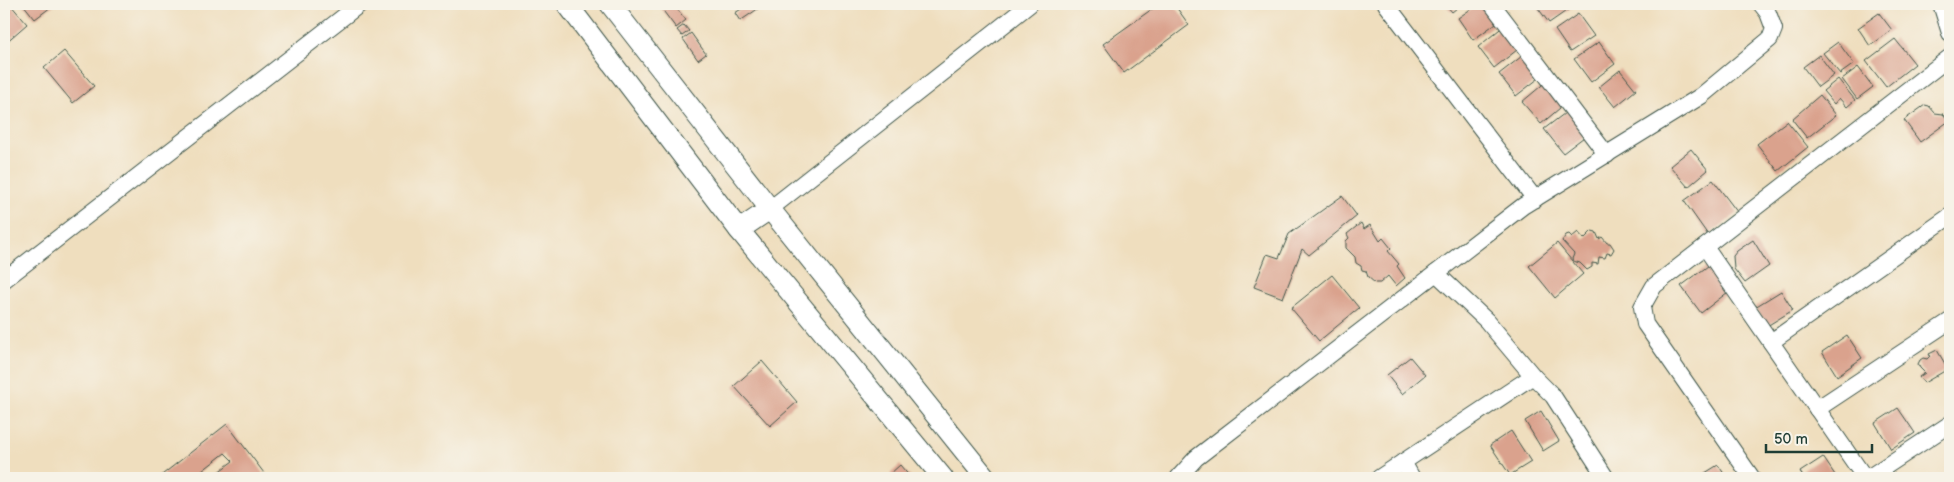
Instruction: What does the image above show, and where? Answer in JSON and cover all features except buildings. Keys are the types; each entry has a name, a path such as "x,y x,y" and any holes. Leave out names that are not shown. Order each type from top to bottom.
{"main road":[{"path":"567,4 739,230 943,478"},
{"path":"610,4 770,209 986,478"},
{"path":"739,230 770,209"}],"street":[{"path":"4,280 360,4"},
{"path":"770,209 1030,4"},
{"path":"1386,4 1536,199"},
{"path":"1492,4 1607,155"},
{"path":"1178,478 1196,458 1523,206 1701,96 1770,39 1774,29 1768,13 1760,4"},
{"path":"1941,4 1950,33"},
{"path":"1752,478 1644,324 1642,307 1654,286 1950,57"},
{"path":"1771,342 1950,216"},
{"path":"1705,247 1867,478 1950,424"},
{"path":"1436,273 1488,321 1533,376 1553,396 1606,478"},
{"path":"1817,409 1950,321"},
{"path":"1379,478 1533,376"},
{"path":"1403,462 1412,478"}]}
